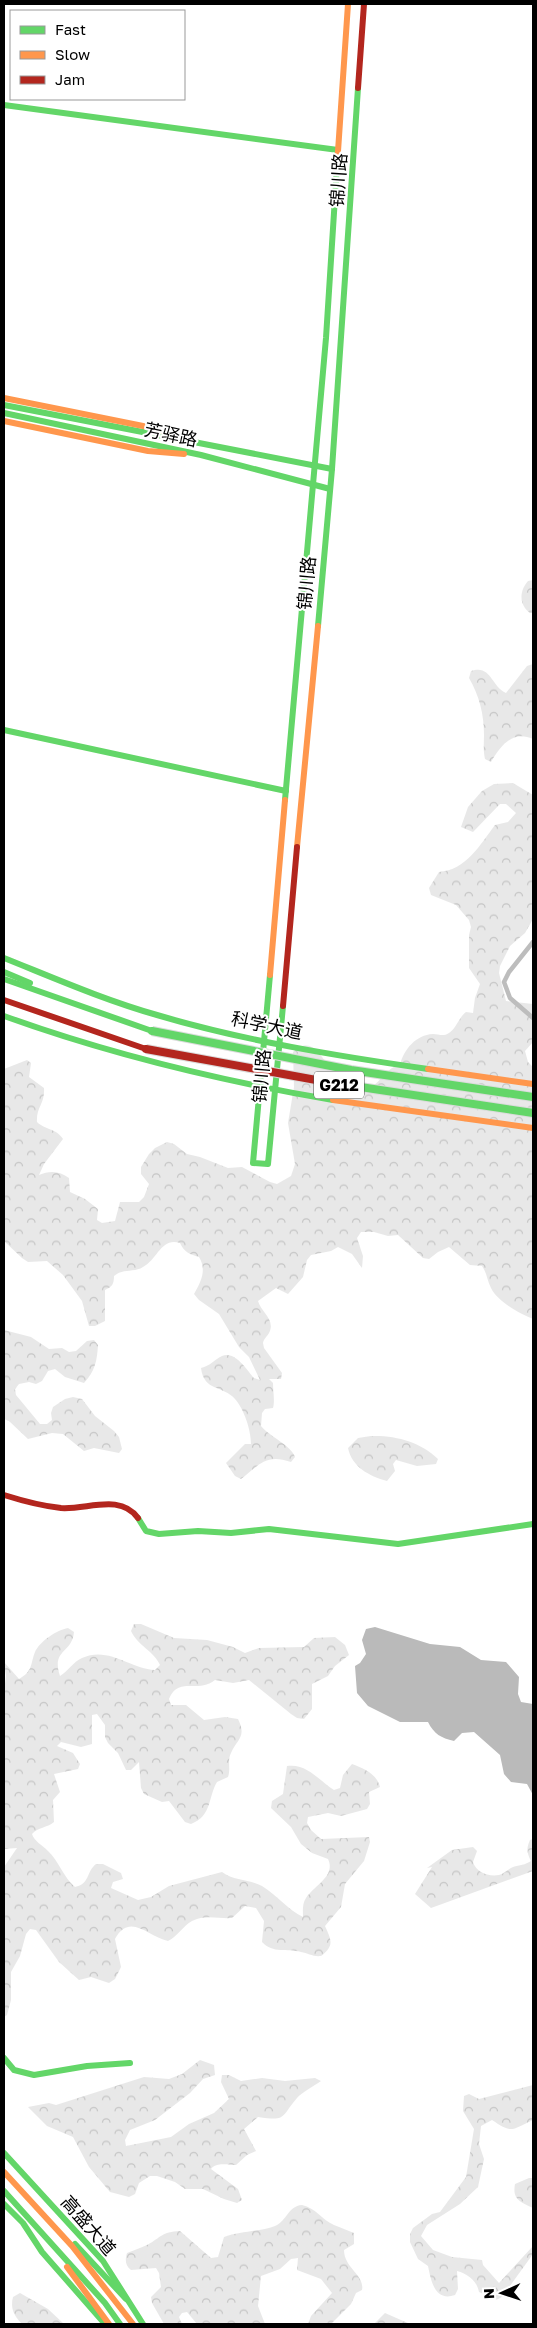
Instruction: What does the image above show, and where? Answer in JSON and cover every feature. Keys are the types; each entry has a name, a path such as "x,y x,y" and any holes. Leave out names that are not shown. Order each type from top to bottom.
{"main road":[{"name":"锦川路","path":"348,4 316,466 253,1163 268,1164 332,469 364,4"},
{"path":"4,105 338,150"},
{"path":"4,394 30,403"},
{"path":"4,398 153,428 204,445"},
{"name":"芳驿路","path":"4,405 332,469"},
{"name":"芳驿路","path":"4,413 201,456 330,489"},
{"path":"4,422 148,451 201,456"},
{"path":"4,730 286,791"},
{"name":"科学大道","path":"4,958 156,1015 264,1041 358,1059 533,1084"},
{"path":"4,972 71,1002"},
{"name":"科学大道","path":"4,979 152,1031 351,1070 533,1097"},
{"name":"G212","path":"4,1000 146,1048 351,1087 533,1113"},
{"path":"4,1016 55,1036 146,1061 260,1087 533,1128"},
{"path":"4,1496 38,1504 62,1507 107,1504 126,1507 136,1514 146,1531 159,1534 198,1530 231,1533 269,1529 398,1544 533,1524"},
{"path":"4,2058 14,2070 34,2075 87,2066 130,2063"},
{"name":"高盛大道","path":"4,2153 103,2261 143,2324"},
{"name":"高盛大道","path":"4,2172 41,2211 114,2297 133,2324"},
{"path":"4,2190 105,2303 120,2324"},
{"path":"4,2204 23,2223 42,2252 105,2324"},
{"path":"41,2211 95,2264 126,2299"},
{"path":"31,2219 109,2324"}],"street":[{"path":"533,942 509,972 504,982 510,998 533,1018"}],"green space":[{"path":"533,580 533,613 530,613 522,602 522,593 528,581"},
{"path":"533,664 533,739 519,736 508,741 491,762 485,759 482,712 476,691 469,678 471,671 483,670 506,693 527,666"},
{"path":"513,783 533,795 533,919 525,933 510,946 500,966 499,973 506,1001 533,1004 533,1042 525,1051 528,1062 533,1067 533,1319 498,1298 491,1288 482,1266 470,1265 449,1247 429,1259 423,1258 398,1235 388,1236 374,1232 361,1232 357,1238 363,1256 362,1268 352,1254 338,1247 331,1251 311,1255 307,1260 303,1277 288,1294 276,1288 258,1301 271,1324 269,1333 263,1341 264,1348 282,1373 281,1379 269,1379 273,1383 274,1405 273,1408 265,1409 262,1413 261,1426 285,1445 295,1457 291,1462 275,1459 263,1462 241,1479 235,1476 226,1463 245,1444 251,1444 246,1420 235,1399 210,1385 203,1376 201,1368 222,1356 232,1356 254,1378 260,1380 249,1357 239,1347 219,1314 199,1300 194,1294 203,1271 199,1257 187,1252 180,1243 168,1243 143,1267 117,1274 114,1276 112,1285 105,1290 105,1321 95,1326 89,1326 82,1301 63,1275 47,1261 28,1262 4,1241 4,1069 27,1060 31,1063 29,1077 44,1088 37,1122 57,1133 63,1139 44,1164 39,1175 55,1172 69,1178 70,1192 85,1199 98,1209 97,1220 102,1223 115,1221 120,1202 139,1202 144,1197 149,1184 141,1174 141,1167 155,1148 167,1142 174,1144 187,1154 228,1168 242,1167 277,1184 291,1176 295,1164 288,1123 294,1087 293,1052 301,1046 314,1048 338,1080 349,1085 369,1089 391,1069 400,1065 404,1054 416,1040 427,1035 447,1034 454,1029 466,1012 473,1013 475,998 480,984 469,968 469,935 471,927 469,920 456,905 431,895 429,888 439,872 457,867 465,862 495,825 508,822 516,813 506,804 500,804 473,832 461,827 468,807 482,791 494,784"},
{"path":"4,1330 31,1337 49,1349 62,1348 69,1352 76,1351 87,1341 94,1340 98,1345 96,1361 91,1374 84,1383 65,1377 55,1369 48,1371 42,1381 36,1384 29,1382 19,1384 15,1389 16,1395 40,1424 47,1424 52,1420 51,1413 53,1407 65,1399 73,1397 82,1399 95,1416 119,1437 122,1449 119,1453 94,1448 84,1451 63,1434 52,1433 28,1439 9,1421 4,1419"},
{"path":"371,1436 398,1438 416,1444 438,1459 436,1464 417,1466 396,1460 393,1464 395,1471 387,1481 380,1479 362,1470 353,1460 348,1448 358,1438"},
{"path":"134,1624 141,1624 174,1638 207,1640 233,1647 245,1653 259,1648 304,1647 314,1638 335,1637 345,1645 349,1655 335,1666 328,1676 312,1684 312,1709 304,1719 297,1718 291,1714 249,1680 233,1683 215,1680 202,1686 178,1688 173,1692 169,1699 171,1705 186,1705 204,1720 225,1717 238,1719 242,1730 230,1756 228,1777 217,1782 203,1816 191,1824 185,1822 169,1801 162,1802 144,1794 141,1788 139,1762 131,1770 126,1770 118,1753 105,1737 105,1725 97,1714 92,1715 92,1744 81,1747 61,1742 57,1746 73,1753 80,1764 78,1769 54,1774 60,1792 53,1800 54,1822 32,1834 36,1841 52,1855 67,1879 75,1887 80,1885 86,1881 96,1864 103,1864 121,1873 123,1879 113,1882 111,1888 138,1900 151,1897 169,1886 222,1872 231,1877 262,1886 303,1917 305,1900 327,1875 330,1865 328,1859 312,1853 301,1844 291,1827 271,1808 272,1801 283,1794 287,1766 301,1767 334,1790 340,1788 343,1775 352,1764 376,1778 380,1787 369,1792 370,1804 367,1809 341,1816 328,1813 308,1817 307,1823 311,1830 321,1839 369,1837 370,1842 364,1861 345,1884 341,1907 325,1926 331,1942 328,1949 321,1956 266,1946 262,1942 264,1921 256,1908 245,1906 232,1918 207,1917 192,1921 168,1941 140,1928 127,1927 115,1939 121,1967 115,1979 109,1983 91,1977 79,1980 59,1962 36,1930 30,1929 26,1934 20,1956 11,1972 11,2000 7,2015 4,2017 4,1867 17,1848 4,1849 4,1691 6,1676 4,1662 19,1679 29,1670 37,1648 54,1634 68,1628 74,1632 70,1644 58,1661 60,1676 82,1658 92,1655 110,1656 146,1669 155,1670 160,1665 154,1656 134,1636 131,1631"},
{"path":"533,1839 533,1871 431,1908 415,1894 432,1867 427,1868 452,1850 473,1847 477,1851 473,1862 477,1869 487,1874 499,1875 513,1867 531,1861 528,1848 530,1840"},
{"path":"200,2060 214,2065 215,2075 203,2079 190,2093 155,2120 130,2130 125,2140 126,2146 171,2137 189,2124 214,2113 229,2099 221,2082 222,2075 229,2075 241,2081 262,2078 285,2081 315,2078 321,2081 299,2096 285,2114 279,2118 258,2117 244,2129 256,2151 247,2155 236,2165 219,2165 211,2169 238,2189 242,2200 237,2203 203,2189 185,2189 175,2182 157,2176 150,2176 139,2183 135,2194 129,2197 110,2192 89,2167 73,2137 47,2126 28,2107 49,2103 56,2105 144,2077 169,2079 182,2074"},
{"path":"533,2085 533,2120 512,2129 508,2129 492,2120 481,2126 479,2144 484,2159 478,2187 460,2204 427,2225 421,2236 433,2250 452,2257 482,2260 483,2265 499,2283 533,2246 533,2254 502,2297 496,2300 479,2292 471,2278 457,2271 458,2289 455,2295 443,2296 435,2289 428,2266 418,2259 410,2242 410,2234 413,2228 432,2214 440,2212 466,2177 474,2129 463,2111 464,2096 469,2094 479,2099"},
{"path":"533,2178 533,2208 518,2200 514,2189 515,2184"},
{"path":"302,2205 311,2209 330,2223 354,2233 354,2244 344,2250 347,2262 360,2280 362,2290 356,2293 351,2304 331,2324 308,2324 311,2316 332,2293 321,2279 297,2270 298,2258 291,2259 280,2269 261,2276 258,2306 265,2324 197,2324 187,2312 182,2313 179,2317 182,2324 164,2324 152,2303 151,2297 161,2287 159,2273 156,2268 131,2270 127,2264 127,2253 147,2245 165,2234 180,2231 211,2258 218,2257 224,2237 275,2226 290,2211"},
{"path":"20,2293 48,2309 64,2324 22,2324 12,2308 13,2297"},
{"path":"385,2313 410,2324 374,2324"}],"shaded area":[{"path":"375,1627 430,1644 460,1647 481,1660 506,1662 519,1677 518,1694 521,1702 533,1704 533,1795 527,1784 511,1782 504,1774 500,1755 474,1732 462,1733 454,1741 438,1735 428,1722 400,1722 368,1706 357,1693 355,1666 360,1663 366,1654 362,1640 366,1629"}],"traffic: fast":[{"path":"318,626 332,469 358,88"},
{"path":"4,105 338,150"},
{"path":"285,800 326,338 337,166"},
{"path":"4,405 332,469"},
{"path":"4,413 201,455 330,489"},
{"path":"4,730 286,791"},
{"path":"4,958 118,1003 224,1033 291,1047 428,1069"},
{"path":"4,972 30,983"},
{"path":"270,975 253,1163 268,1164 283,1006"},
{"path":"4,979 152,1031"},
{"path":"4,1016 85,1043 167,1066 291,1093 333,1100"},
{"path":"152,1031 351,1070 533,1097"},
{"path":"327,1082 533,1113"},
{"path":"138,1518 146,1531 159,1534 198,1531 231,1533 269,1529 398,1544 533,1524"},
{"path":"4,2058 14,2070 34,2075 87,2066 130,2063"},
{"path":"4,2153 103,2261 143,2324"},
{"path":"4,2191 105,2303 120,2324"},
{"path":"4,2204 23,2223 42,2252 105,2324"},
{"path":"75,2244 126,2299"}],"traffic: slow":[{"path":"337,166 348,4"},
{"path":"4,398 153,428 179,437"},
{"path":"4,421 148,451 184,454"},
{"path":"297,847 318,626"},
{"path":"270,975 285,800"},
{"path":"428,1069 533,1084"},
{"path":"333,1100 533,1128"},
{"path":"4,2172 72,2246 133,2324"},
{"path":"67,2267 109,2324"}],"traffic: jam":[{"path":"358,88 364,4"},
{"path":"283,1006 297,847"},
{"path":"4,1000 146,1049"},
{"path":"146,1049 327,1082"},
{"path":"4,1495 32,1503 61,1508 113,1504 131,1510 138,1518"}]}
